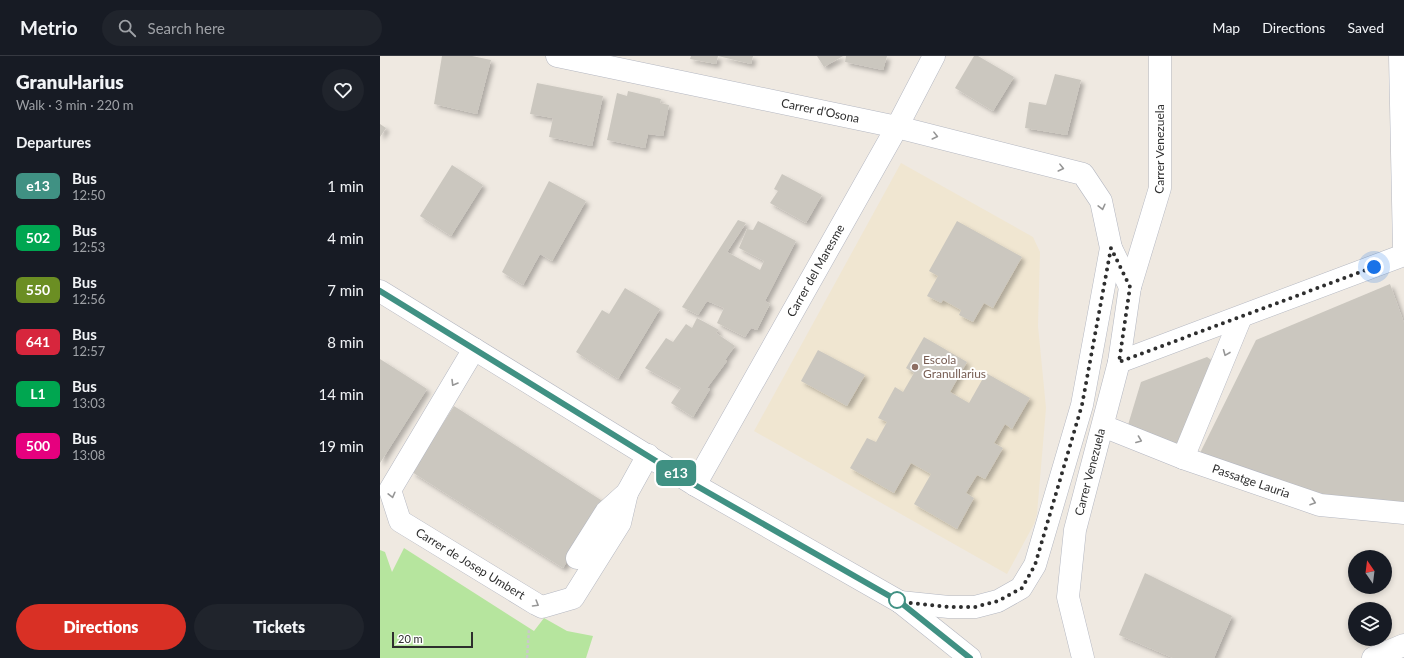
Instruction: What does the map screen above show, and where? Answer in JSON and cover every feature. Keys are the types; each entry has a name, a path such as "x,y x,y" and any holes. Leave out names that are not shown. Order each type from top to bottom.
{"street":[{"name":"Carrer d'Osona","path":"557,56 897,127 1083,174 1101,201 1111,248"},
{"name":"Carrer del Maresme","path":"695,485 897,127 934,56"},
{"name":"Carrer Venezuela","path":"1083,658 1068,597 1075,530 1119,362 1130,287 1160,188 1160,56"},
{"path":"1400,56 1404,248"},
{"path":"1111,248 1130,287"},
{"path":"900,602 949,607 975,607 998,601 1022,588 1035,565 1082,405 1111,248"},
{"path":"1119,362 1404,256"},
{"path":"380,291 695,485 900,602 970,658"},
{"path":"1183,458 1241,317"},
{"name":"Carrer de Josep Umbert","path":"474,350 390,490 400,521 542,607 573,598 620,523 627,493 648,455"},
{"name":"Passatge Lauria","path":"1103,426 1183,458 1320,505 1404,513"},
{"path":"577,558 606,512 627,493"},
{"path":"1373,658 1404,645"}],"shaded area":[{"name":"Escola Granullarius","path":"901,163 1033,237 1040,252 1038,326 1046,408 1037,514 1034,524 1007,574 754,431"}],"green space":[{"path":"404,548 534,631 544,618 567,631 593,636 586,658 380,658 380,550 385,552 392,572"}],"building":[{"path":"442,56 472,56 491,60 477,114 434,104"},
{"path":"691,56 718,56 716,64 690,59"},
{"path":"718,56 753,56 751,64"},
{"path":"817,56 843,56 824,67"},
{"path":"846,56 887,56 883,70 845,62"},
{"path":"974,56 978,56 1014,77 993,111 955,88"},
{"path":"1055,74 1081,80 1067,135 1025,128 1029,102 1046,105"},
{"path":"537,83 603,96 592,146 549,137 553,118 530,114"},
{"path":"628,91 661,99 660,103 669,105 663,136 648,134 645,148 607,140 617,93 627,96"},
{"path":"380,124 386,128 380,137"},
{"path":"452,165 483,185 451,236 420,216"},
{"path":"782,174 822,195 806,223 770,203 778,191 774,189"},
{"path":"549,181 586,201 552,261 540,254 523,285 502,272"},
{"path":"738,220 746,223 727,252 760,270 764,261 739,248 747,229 753,230 758,221 796,241 765,301 770,304 757,330 751,328 745,337 717,323 724,308 707,301 698,315 682,307"},
{"path":"957,221 1022,257 993,308 984,303 973,322 959,315 961,310 943,300 941,303 927,296 938,276 929,271"},
{"path":"1390,284 1404,323 1404,502 1318,496 1199,455 1256,340"},
{"path":"625,288 660,309 618,379 576,352 602,310 609,314"},
{"path":"697,318 719,330 716,333 735,346 725,360 727,361 707,388 710,389 693,417 671,403 681,388 645,368 666,338 673,342 686,324 692,328"},
{"path":"924,337 967,362 950,392 969,403 986,373 1030,398 1012,429 1005,424 994,443 1003,448 985,479 977,475 966,493 974,498 957,529 914,504 931,474 911,463 894,493 850,468 867,438 876,442 887,422 878,418 895,387 903,392 914,373 906,368"},
{"path":"818,350 865,375 847,406 801,381"},
{"path":"1207,357 1214,362 1177,447 1128,425 1141,382"},
{"path":"380,359 427,389 380,463"},
{"path":"454,406 604,502 563,568 412,472"},
{"path":"1145,573 1232,616 1214,658 1173,658 1119,635"}],"bus line":[{"name":"e13","path":"380,291 695,485 900,602 970,658"}],"place":[{"name":"Escola Granullarius","path":"915,367"}],"route":[{"path":"897,600 900,602 949,607 975,607 998,601 1022,588 1035,565 1082,405 1111,248 1130,287 1119,362 1374,267"}]}
